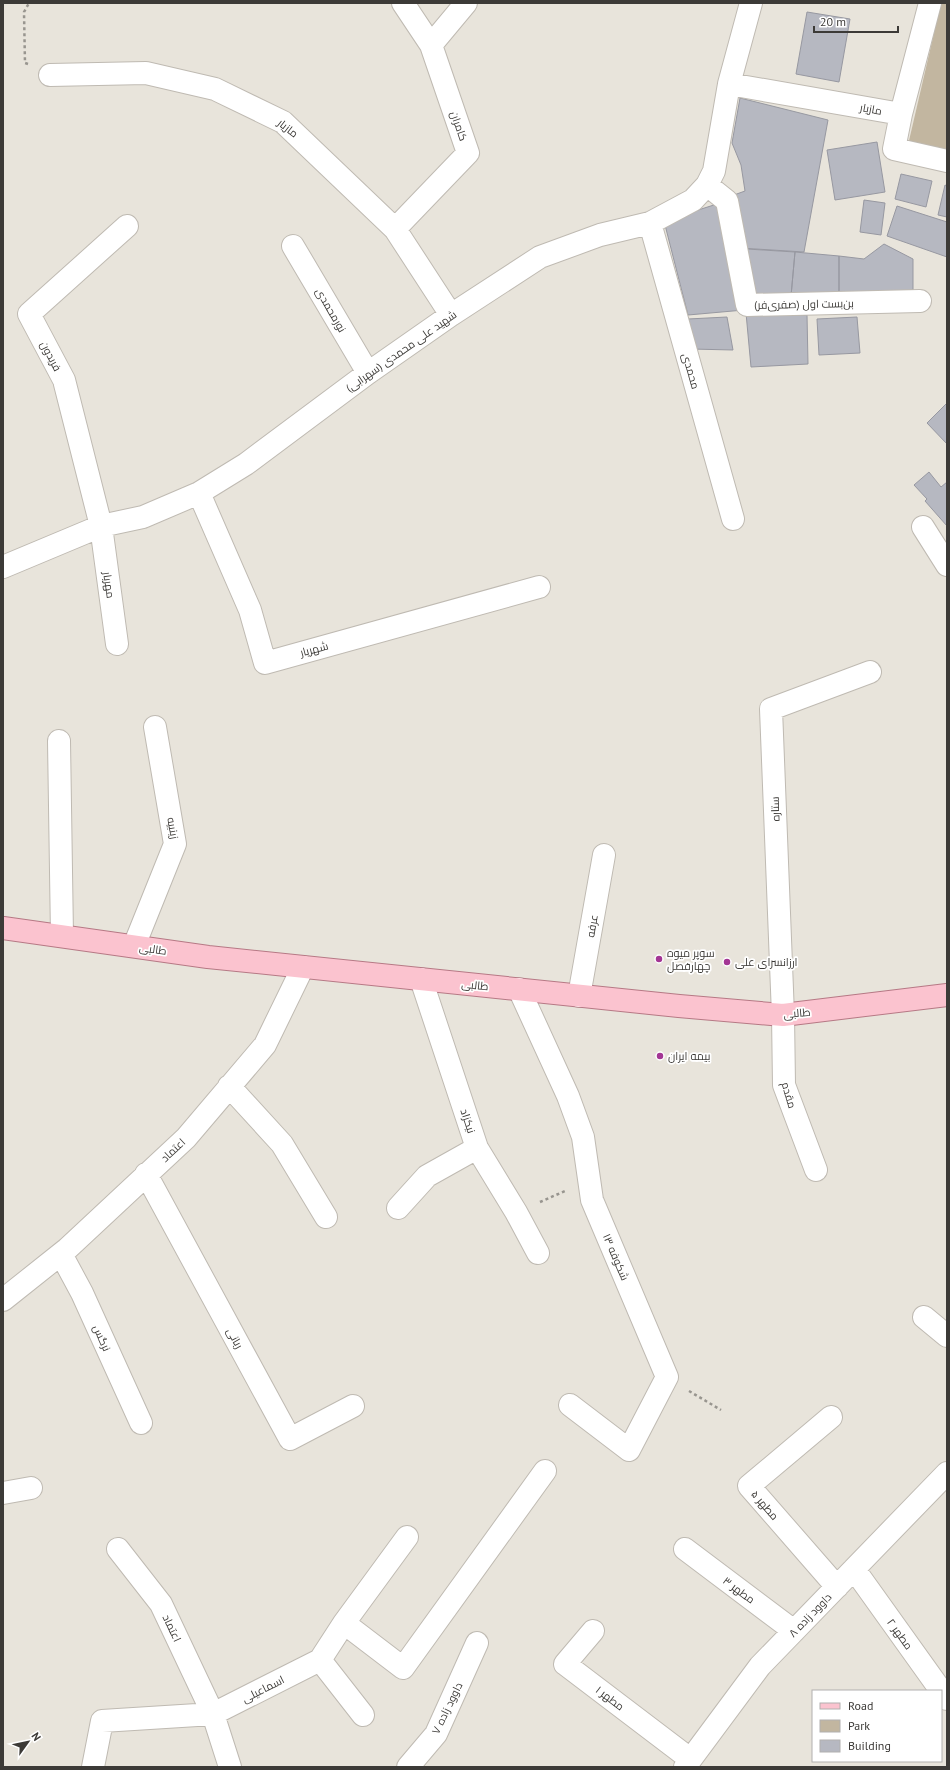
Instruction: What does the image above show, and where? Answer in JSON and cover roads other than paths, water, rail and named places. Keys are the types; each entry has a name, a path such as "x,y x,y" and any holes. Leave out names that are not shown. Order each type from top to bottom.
{"main road":[{"name":"طالبی","path":"3,928 208,957 579,996 783,1015 947,995"}],"street":[{"name":"کامران","path":"395,229 468,153 431,45 403,3"},
{"path":"431,45 466,3"},
{"name":"شهید علی محمدی (سهرابی)","path":"3,567 101,526 143,517 199,493 246,464 368,373 451,315 540,257 600,235 650,223 693,200 708,185 714,172 729,84 751,3"},
{"path":"930,3 900,114 894,149 947,161"},
{"name":"مازیار","path":"50,75 146,73 215,89 283,122 395,229 451,315"},
{"name":"مازیار","path":"729,84 900,114"},
{"name":"بن‌بست اول (صفری‌فر)","path":"708,185 727,201 747,305 920,301"},
{"name":"محمدی","path":"650,223 733,518"},
{"name":"فریدون","path":"101,526 64,380 29,314 127,226"},
{"name":"نورمحمدی","path":"294,246 368,373"},
{"name":"شهریار","path":"199,493 250,610 265,663 539,587"},
{"name":"مهریار","path":"101,526 117,644"},
{"path":"923,527 947,565"},
{"name":"ستاره","path":"783,1015 771,709 870,672"},
{"name":"زینبیه","path":"134,946 175,844 155,727"},
{"path":"59,741 62,936"},
{"name":"عرفه","path":"579,996 604,855"},
{"name":"اعتماد","path":"3,1300 61,1254 186,1138 265,1045 303,967"},
{"name":"نیکزاد","path":"421,979 476,1148 516,1212 538,1252"},
{"name":"شکوفه ۱۳","path":"519,989 568,1096 583,1137 592,1200 666,1377 629,1450 570,1405"},
{"name":"مقدم","path":"783,1015 784,1085 816,1170"},
{"path":"229,1086 282,1144 326,1217"},
{"path":"398,1208 427,1176 476,1148"},
{"name":"ربانی","path":"146,1174 290,1439 353,1406"},
{"name":"نرگس","path":"61,1254 82,1294 141,1423"},
{"path":"924,1317 947,1336"},
{"name":"مطهر ۵","path":"831,1417 749,1486 837,1587"},
{"path":"344,1623 403,1668 545,1471"},
{"name":"داوود زاده ۸","path":"688,1763 760,1666 947,1473"},
{"path":"3,1493 31,1488"},
{"path":"363,1715 320,1660 344,1623 407,1537"},
{"name":"اعتماد","path":"118,1549 161,1604 213,1714 230,1767"},
{"name":"مطهر ۳","path":"685,1549 794,1631"},
{"name":"مطهر ۲","path":"854,1569 941,1690"},
{"name":"مطهر ۱","path":"593,1631 565,1664 688,1763"},
{"name":"داوود زاده ۷","path":"408,1767 436,1734 477,1643"},
{"name":"اسماعیلی","path":"93,1767 102,1721 213,1714 320,1660"}],"place":[{"name":"سوپر میوه چهارفصل","path":"659,959"},
{"name":"ارزانسرای علی","path":"727,962"},
{"name":"بیمه ایران","path":"660,1056"}]}
